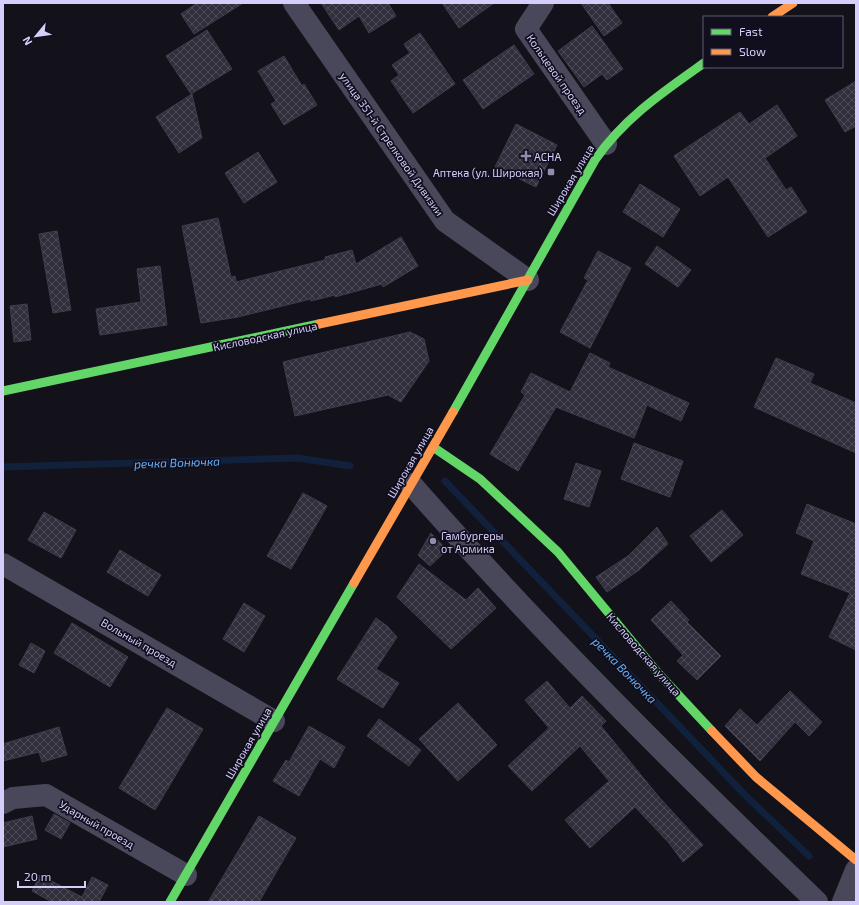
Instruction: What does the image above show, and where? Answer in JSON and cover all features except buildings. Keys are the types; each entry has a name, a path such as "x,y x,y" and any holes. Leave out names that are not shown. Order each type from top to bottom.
{"street":[{"name":"улица 351-й Стрелковой Дивизии","path":"294,3 445,221 528,280"},
{"name":"Кольцевой проезд","path":"543,3 526,29 606,144"},
{"path":"773,16 792,3"},
{"name":"Широкая улица","path":"170,902 412,484 528,280 559,220 595,160 606,144 647,103 703,64"},
{"name":"Кисловодская улица","path":"3,391 528,280"},
{"name":"Кисловодская улица","path":"433,446 480,479 558,552 659,674 756,777 856,860"},
{"path":"412,484 470,551 531,615 735,823 817,902"},
{"name":"Вольный проезд","path":"3,564 274,721"},
{"name":"Ударный проезд","path":"3,803 13,798 46,795 186,875"},
{"path":"843,902 856,870"}],"waterway":[{"name":"речка Вонючка","path":"3,467 298,458 350,466"},
{"name":"речка Вонючка","path":"445,481 746,796 809,856"}],"traffic: fast":[{"path":"453,412 595,160 606,145 631,118 659,95 703,64"},
{"path":"3,391 319,324"},
{"path":"433,447 480,479 558,552 659,674 712,731"},
{"path":"170,902 354,583"}],"traffic: slow":[{"path":"774,16 793,3"},
{"path":"319,324 528,280"},
{"path":"354,583 453,412"},
{"path":"712,731 756,777 856,860"}],"place":[{"name":"АСНА","path":"526,156"},
{"name":"Аптека (ул. Широкая)","path":"551,172"},
{"name":"Гамбургеры от Армика","path":"433,541"}]}
